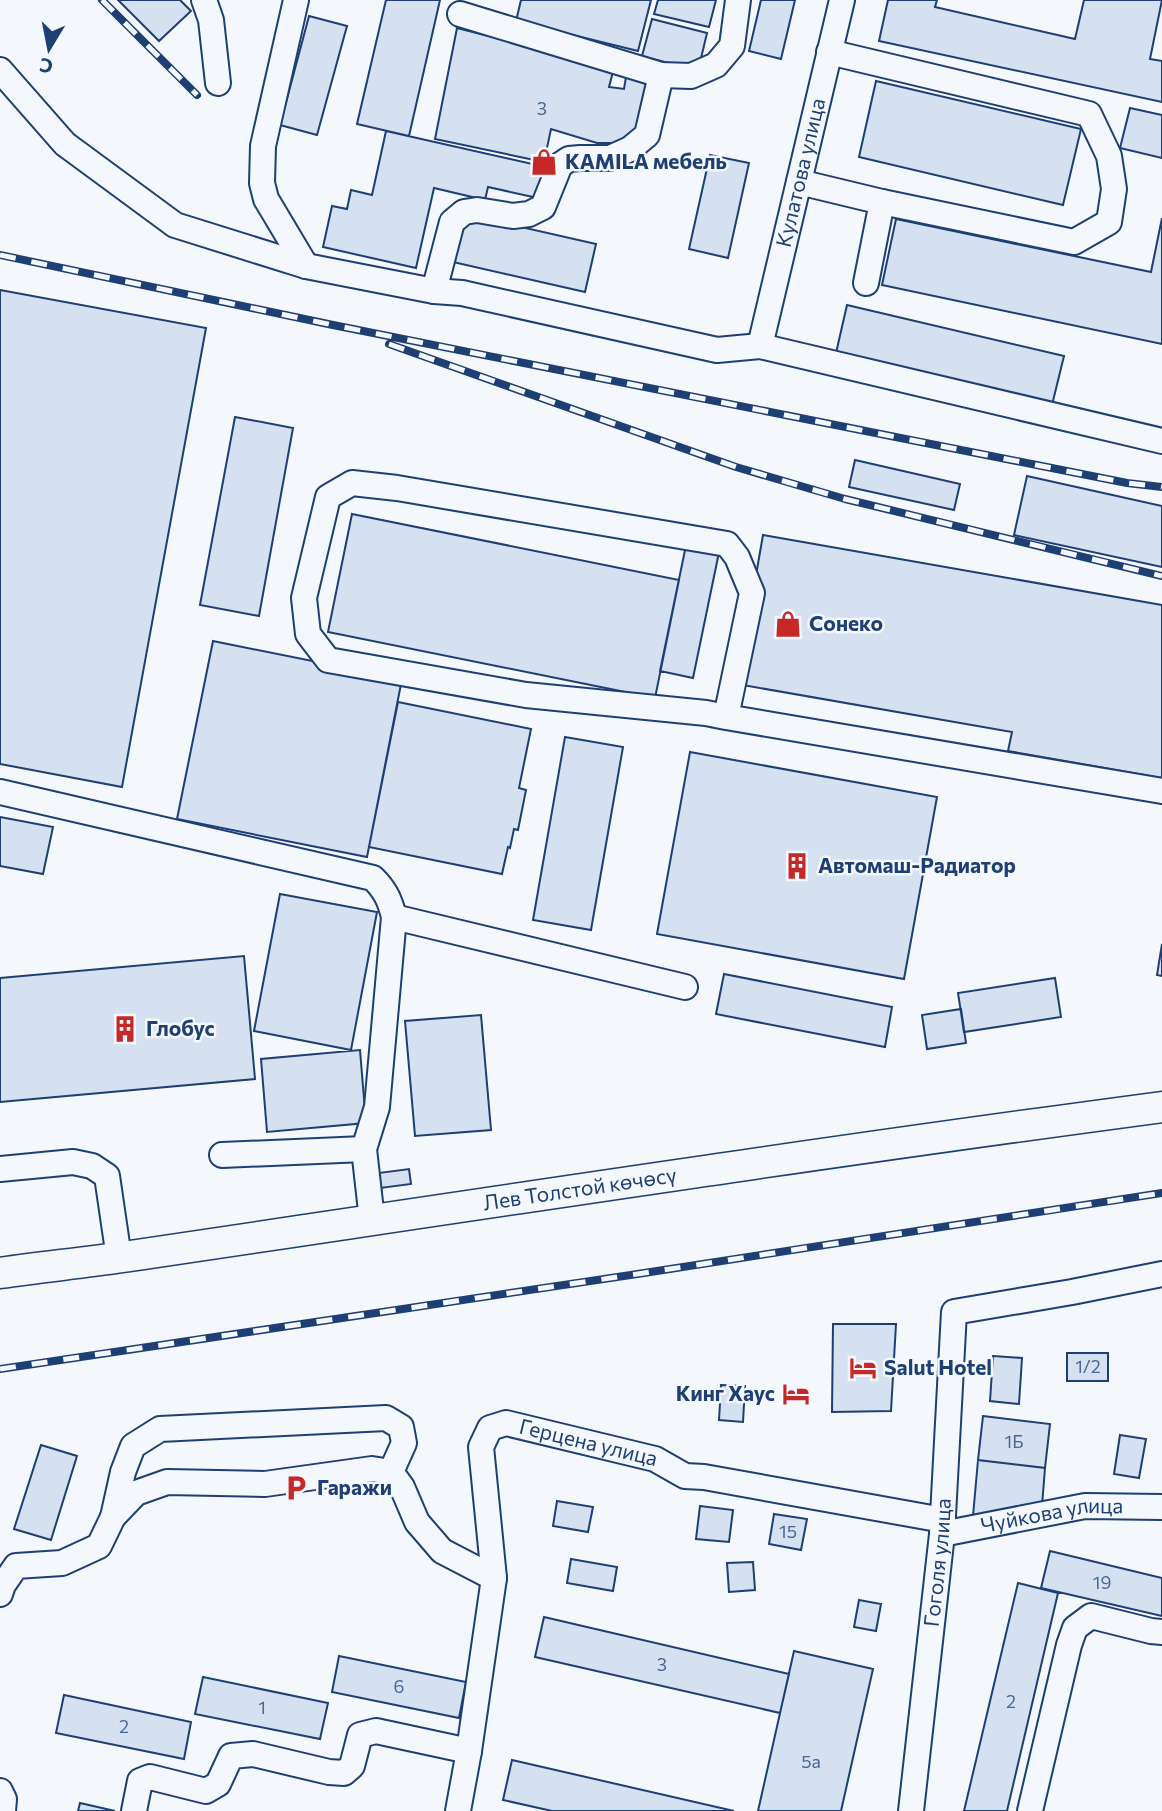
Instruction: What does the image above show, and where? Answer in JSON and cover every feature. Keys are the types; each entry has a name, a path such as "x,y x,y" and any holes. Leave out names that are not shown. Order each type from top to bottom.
{"main road":[{"name":"Лев Толстой көчөсү","path":"0,1273 1162,1107"}],"street":[{"path":"204,0 211,20 218,83"},
{"path":"296,0 263,146 262,183 266,199 306,266"},
{"path":"460,14 661,75 691,76 716,65 732,46 738,0"},
{"name":"Кулатова улица","path":"760,346 842,0"},
{"path":"799,182 1074,242 1109,222 1114,189 1109,156 1088,114 830,52"},
{"path":"0,70 65,144 175,225 306,266 434,291 462,293 717,350 760,346 1162,441"},
{"path":"434,291 452,222 464,212 477,210 513,216 529,214 543,207 560,165 569,159 610,158 630,149 647,135 661,75"},
{"path":"866,283 882,202"},
{"path":"726,717 752,593 737,557 727,544 397,488 352,483 328,497 304,598 308,634 328,660 526,695 706,713 726,717 1162,791"},
{"path":"0,792 373,878 390,901 394,917 377,1107 364,1149 372,1220"},
{"path":"394,917 685,987"},
{"path":"222,1155 364,1149"},
{"path":"0,1169 73,1162 92,1166 107,1176 119,1258"},
{"name":"Гоголя улица","path":"911,1811 942,1527 954,1312 1162,1274"},
{"path":"1,1584 16,1566 62,1563 99,1546 113,1517 123,1472 133,1446 160,1429 386,1418 401,1427 404,1443 391,1472"},
{"name":"Герцена улица","path":"458,1811 494,1578 481,1447 489,1428 506,1423 655,1459 685,1476 704,1477 942,1527"},
{"path":"113,1517 136,1493 167,1482 265,1484 372,1469 391,1472 402,1487 417,1522 442,1550 494,1578"},
{"name":"Чуйкова улица","path":"942,1527 1085,1506 1162,1507"},
{"path":"1030,1811 1075,1628 1091,1616 1162,1632"},
{"path":"134,1811 140,1782 150,1777 206,1791 218,1784 231,1756 253,1754 344,1773 352,1766 359,1735 376,1731 469,1751"}],"building":[{"path":"118,0 180,0 191,11 159,41"},
{"path":"386,0 440,0 409,136 357,124"},
{"path":"521,0 651,0 638,51 516,21"},
{"path":"658,0 716,0 709,27 654,14"},
{"path":"761,0 795,0 781,59 749,51"},
{"path":"888,0 937,0 935,7 1075,39 1084,0 1162,0 1150,59 1162,61 1162,102 879,41"},
{"path":"309,16 347,26 317,135 280,125"},
{"path":"652,19 707,33 698,71 642,56"},
{"path":"457,28 614,68 609,87 624,89 627,71 651,76 635,143 597,143 551,129 544,162 435,139"},
{"path":"876,81 1081,129 1063,205 859,157"},
{"path":"1130,108 1162,115 1162,158 1120,148"},
{"path":"386,131 550,168 542,199 488,187 485,200 434,188 416,268 323,247 332,206 347,209 351,190 372,195"},
{"path":"710,155 749,163 728,258 689,249"},
{"path":"464,214 596,244 585,292 453,262"},
{"path":"1162,218 1162,344 882,285 896,219 1151,272"},
{"path":"0,290 206,328 122,787 0,764"},
{"path":"847,305 1064,356 1052,405 836,353"},
{"path":"235,417 293,428 259,616 200,605"},
{"path":"855,460 960,484 954,510 849,487"},
{"path":"1027,476 1162,506 1162,567 1014,535"},
{"path":"352,514 679,580 655,698 328,632"},
{"path":"690,526 723,533 693,678 660,671"},
{"path":"763,535 1162,605 1162,778 1008,751 1012,732 737,684"},
{"path":"213,641 402,679 367,857 177,819"},
{"path":"398,702 531,729 519,788 526,790 518,830 514,829 502,874 369,847"},
{"path":"565,737 623,747 591,930 533,920"},
{"name":"Автомаш-Радиатор","path":"690,752 937,797 904,979 657,934"},
{"path":"0,817 53,827 43,874 0,866"},
{"path":"280,894 377,912 351,1050 254,1031"},
{"path":"1162,944 1162,976 1157,975"},
{"name":"Глобус","path":"244,956 255,1079 0,1102 0,978"},
{"path":"724,974 892,1007 885,1047 716,1014"},
{"path":"1055,978 1061,1017 964,1032 958,993"},
{"path":"961,1009 966,1043 927,1049 922,1015"},
{"path":"481,1015 491,1130 415,1136 405,1021"},
{"path":"360,1050 366,1123 267,1132 261,1059"},
{"path":"409,1169 411,1184 373,1189 371,1174"},
{"name":"Salut Hotel","path":"833,1324 896,1324 891,1411 832,1412"},
{"path":"1067,1353 1108,1353 1108,1381 1067,1381"},
{"path":"993,1356 1022,1358 1019,1404 990,1401"},
{"path":"721,1385 745,1386 743,1422 719,1420"},
{"path":"983,1416 1050,1424 1045,1468 978,1460"},
{"path":"1120,1435 1146,1439 1139,1478 1114,1474"},
{"path":"41,1445 77,1456 51,1540 14,1529"},
{"path":"978,1460 1045,1468 1042,1506 973,1516"},
{"path":"557,1501 593,1507 588,1532 553,1526"},
{"path":"700,1506 733,1510 729,1542 696,1539"},
{"path":"774,1514 807,1519 801,1550 769,1544"},
{"path":"1050,1551 1162,1578 1162,1616 1041,1588"},
{"path":"571,1559 617,1567 613,1591 567,1583"},
{"path":"753,1562 755,1590 729,1592 727,1563"},
{"path":"1018,1583 1058,1593 1007,1811 964,1811"},
{"path":"859,1600 881,1604 876,1631 854,1627"},
{"path":"544,1617 789,1674 780,1713 535,1657"},
{"path":"794,1651 873,1669 841,1811 758,1811"},
{"path":"339,1656 466,1682 459,1718 332,1692"},
{"path":"203,1677 328,1703 320,1739 195,1714"},
{"path":"64,1695 191,1722 184,1759 56,1733"},
{"path":"512,1760 734,1811 552,1811 503,1800"},
{"path":"80,1803 115,1811 78,1811"}],"railway":[{"path":"102,0 197,95"},
{"path":"0,255 333,325 1127,483 1162,487"},
{"path":"389,344 736,467 845,499 1162,576"},
{"path":"0,1369 1162,1193"}],"place":[{"name":"KAMILA мебель","path":"544,162"},
{"name":"Сонеко","path":"788,624"},
{"name":"Автомаш-Радиатор","path":"797,866"},
{"name":"Глобус","path":"125,1029"},
{"name":"Salut Hotel","path":"863,1368"},
{"name":"Кинг Хаус","path":"796,1394"},
{"name":"Гаражи","path":"296,1488"}]}
